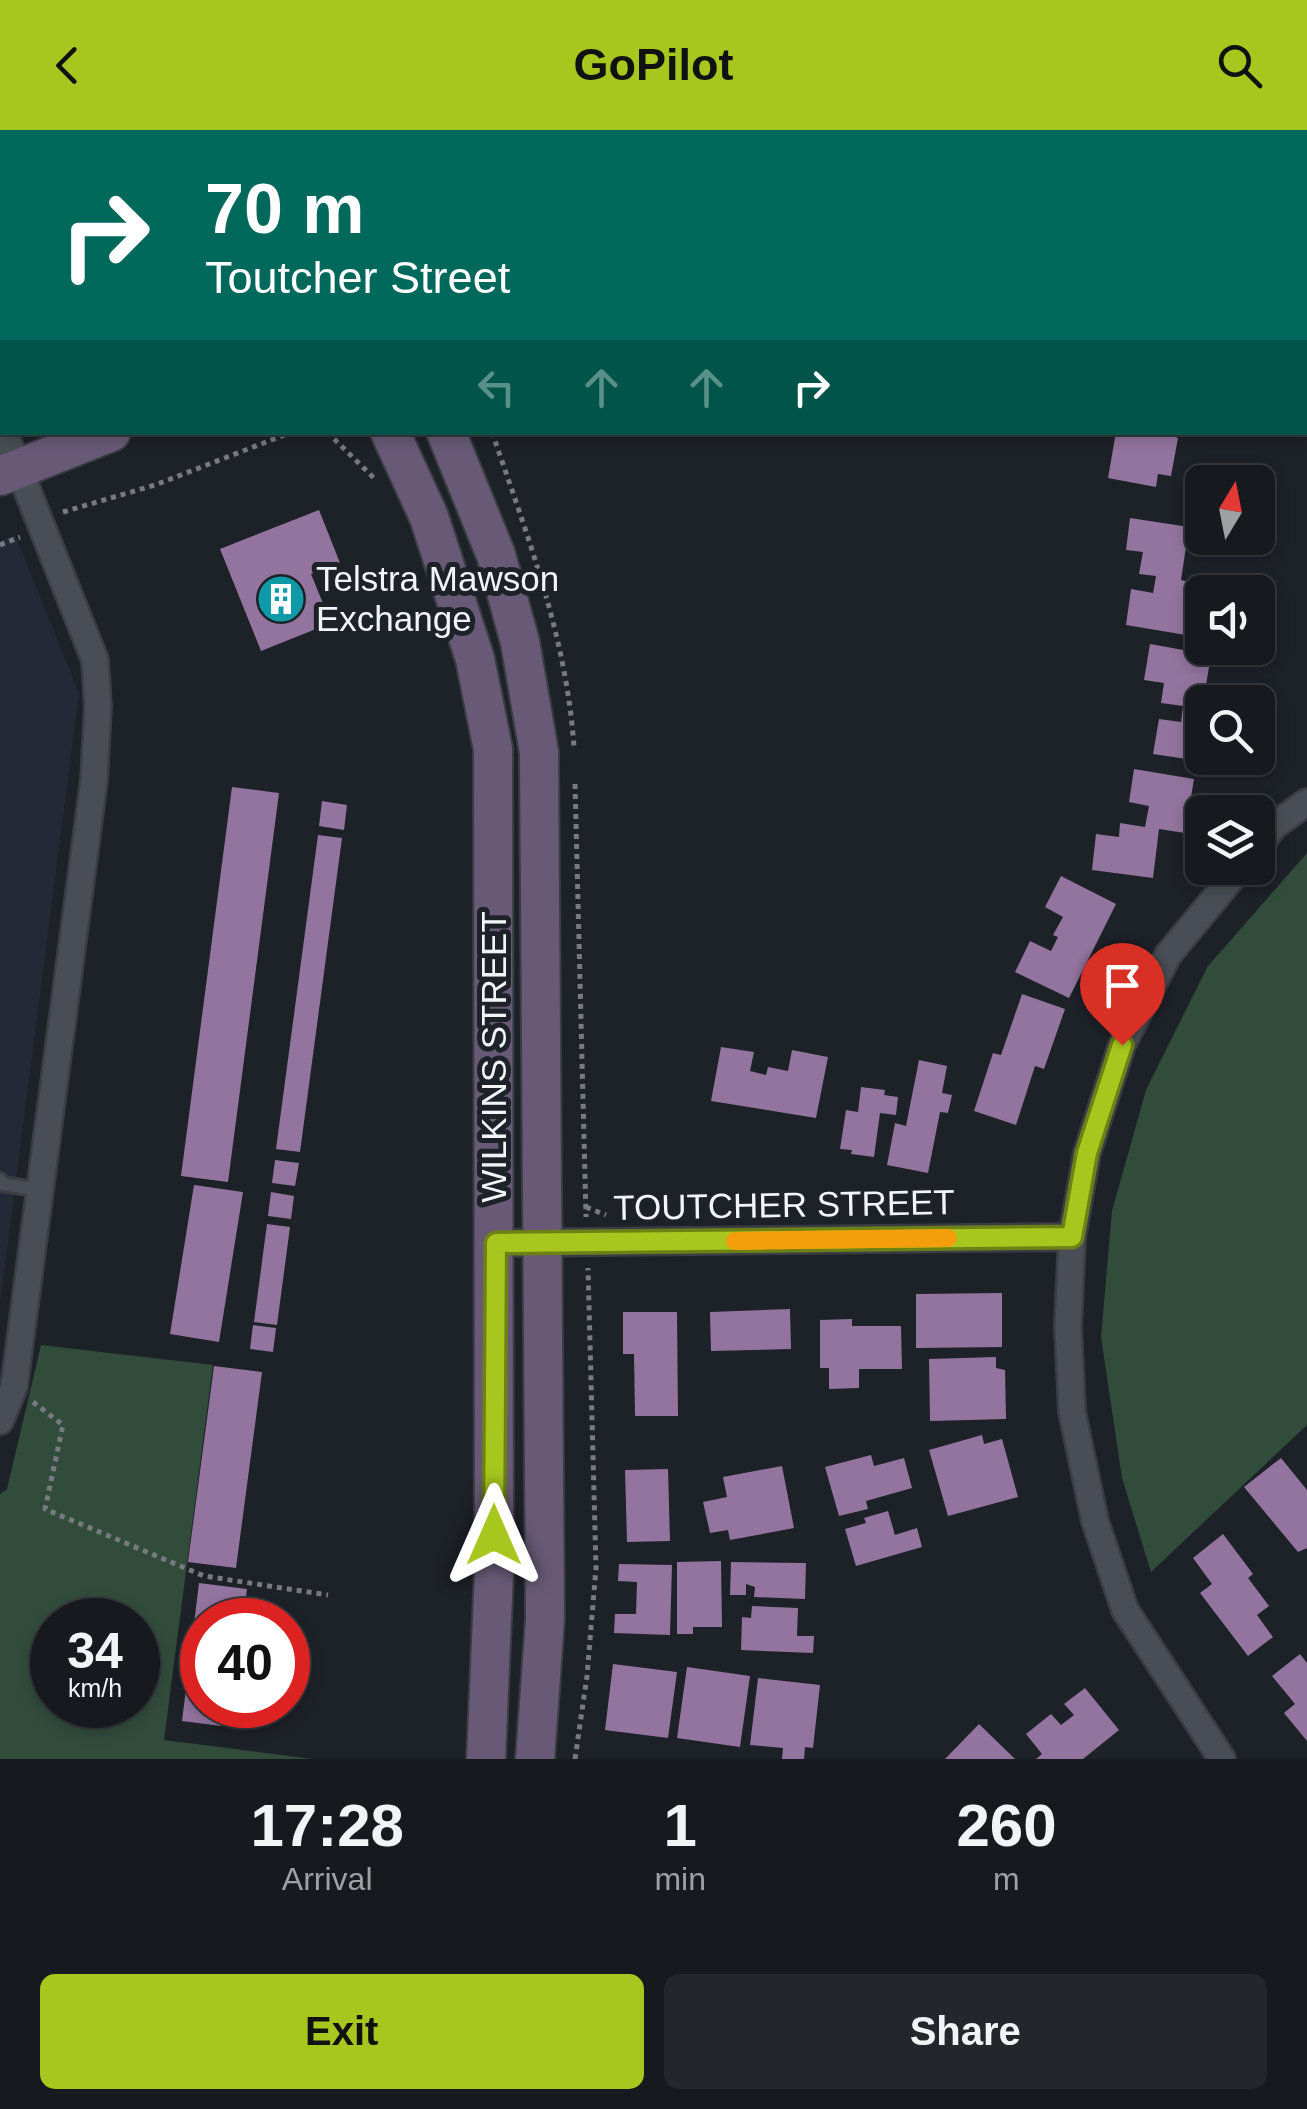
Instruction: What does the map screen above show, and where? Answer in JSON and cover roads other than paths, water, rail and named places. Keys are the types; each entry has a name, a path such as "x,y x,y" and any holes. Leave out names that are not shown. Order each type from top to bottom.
{"street":[{"path":"0,1420 14,1387 94,780 98,707 94,660 38,518 9,473 4,435"},
{"path":"9,473 104,435"},
{"name":"WILKINS STREET","path":"391,435 429,517 470,641 493,749 494,1572 486,1759"},
{"name":"WILKINS STREET","path":"447,435 496,556 520,642 539,752 545,1619 535,1759"},
{"path":"1275,825 1307,802"},
{"path":"1212,1756 1125,1610 1095,1521 1072,1412 1068,1327 1072,1237 1087,1153 1122,1045 1168,955 1226,885"},
{"name":"TOUTCHER STREET","path":"496,1243 1072,1237"}],"lane":[{"path":"0,1180 2,1184 40,1190"}],"place":[{"name":"Telstra Mawson Exchange","path":"281,599"}]}
